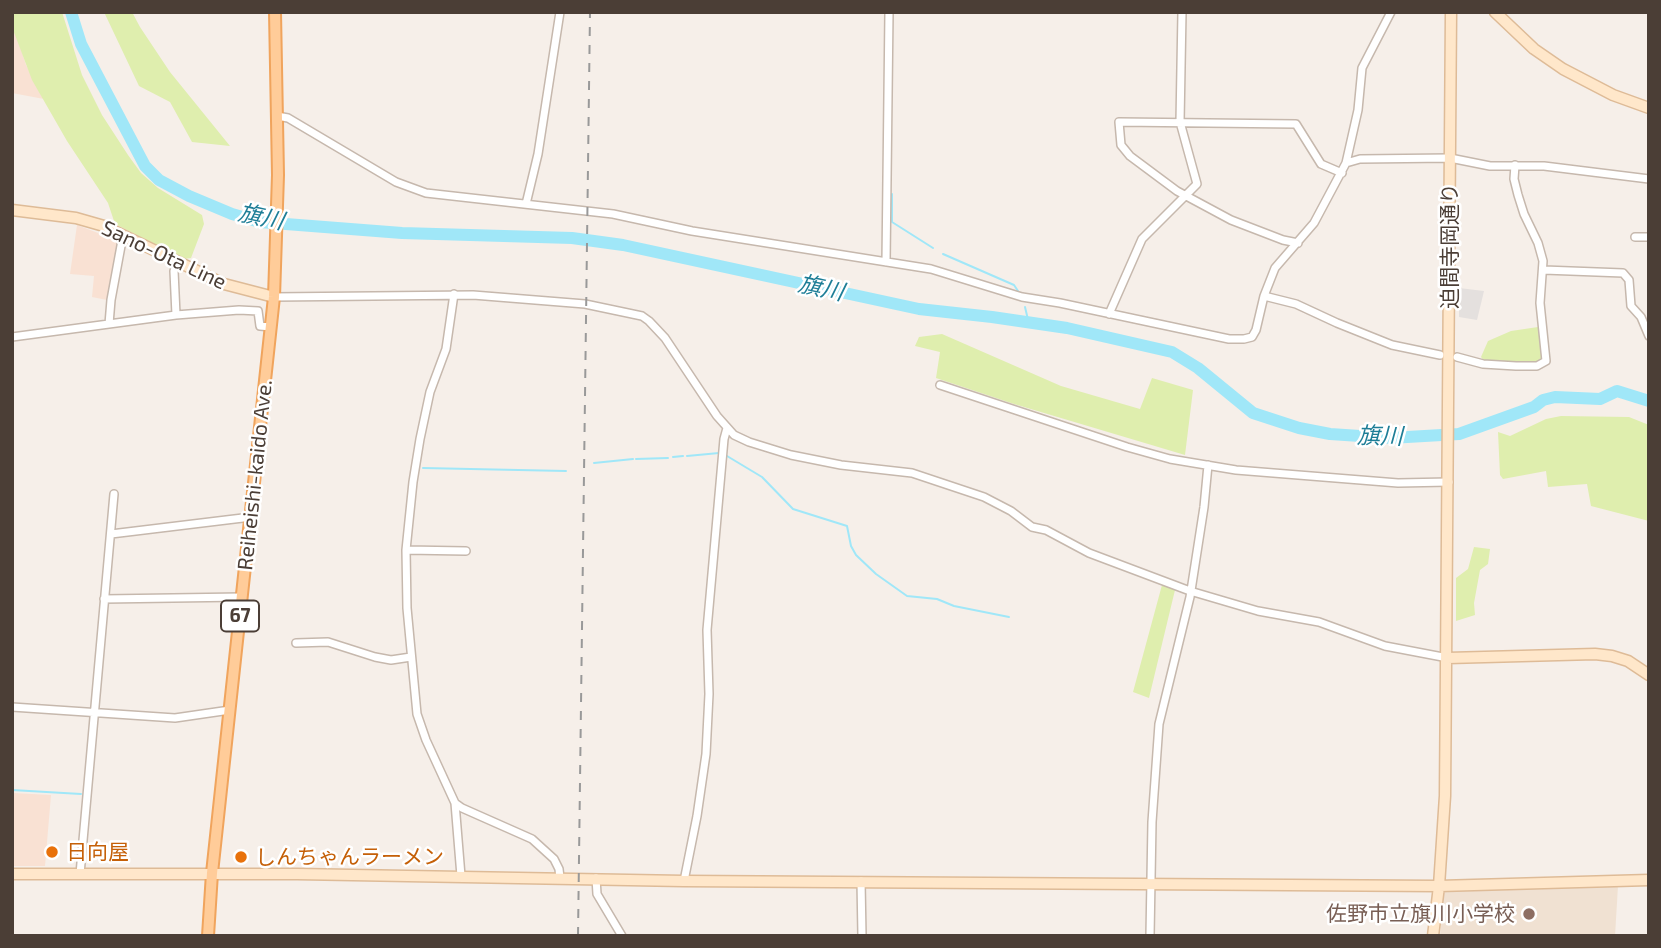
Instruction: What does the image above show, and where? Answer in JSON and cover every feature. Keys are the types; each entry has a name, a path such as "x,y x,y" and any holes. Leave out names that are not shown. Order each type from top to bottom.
{"main road":[{"name":"Reiheishi-kaido Ave.","path":"208,936 212,873 274,292 278,186 275,12"}],"street":[{"path":"526,204 538,154 560,12"},
{"path":"886,262 889,12"},
{"path":"1109,314 1142,239 1194,188 1197,180 1180,122 1182,12"},
{"path":"277,116 288,118 409,187 426,193 613,214 692,231 932,270 1022,298 1244,340 1252,337 1256,330 1264,296 1275,268 1314,223 1342,173 1359,110 1362,68 1391,12"},
{"name":"迫間寺岡通り","path":"1433,936 1440,886 1446,796 1451,29 1454,12"},
{"path":"1495,12 1534,49 1563,69 1613,95 1649,108"},
{"path":"1298,243 1256,231 1185,197 1136,163 1121,145 1119,122 1296,124 1321,164 1342,173"},
{"path":"1346,163 1370,158 1450,158 1490,166 1544,166 1649,179"},
{"path":"1457,357 1483,364 1516,366 1537,366 1546,361 1540,303 1544,270 1538,243 1518,195 1514,179 1515,166"},
{"name":"Sano-Ota Line","path":"12,210 76,218 123,235 224,284 274,292"},
{"path":"109,324 123,235"},
{"path":"1635,237 1649,237"},
{"path":"176,315 174,271 177,262"},
{"path":"1544,270 1623,273 1629,280 1632,306 1647,327 1649,336"},
{"path":"274,292 454,294 585,304 642,317 665,338 727,428 742,439 769,450 841,465 912,473 984,497 1011,511 1032,527 1046,530 1088,553 1190,591 1258,611 1319,622 1385,646 1448,658 1595,654 1628,661 1649,674"},
{"path":"454,294 446,349 433,382 422,428 406,550 414,694 421,727 455,803 461,876"},
{"path":"1264,296 1296,303 1392,345 1440,355"},
{"path":"12,337 176,315 256,310 260,313 260,326 271,327"},
{"path":"940,385 1170,460 1208,466 1398,483 1449,481"},
{"path":"684,881 706,754 709,694 707,630 727,428"},
{"path":"1150,936 1150,884 1159,724 1190,591 1208,466"},
{"path":"80,874 114,494"},
{"path":"111,534 251,517"},
{"path":"406,550 466,551"},
{"path":"104,599 242,597"},
{"path":"296,643 328,642 391,660 411,657"},
{"path":"12,707 175,718 230,710"},
{"path":"455,803 533,839 554,859 560,878"},
{"path":"12,874 212,873 684,881 1440,886 1649,880"},
{"path":"596,878 597,894 622,936"},
{"path":"861,881 862,936"}],"shaded area":[{"path":"14,27 26,65 44,99 12,93"},
{"path":"77,225 119,241 107,300 92,297 94,276 70,274"},
{"path":"1459,288 1484,291 1477,320 1459,317"},
{"path":"13,793 51,795 45,866 12,866"},
{"name":"佐野市立旗川小学校","path":"1618,886 1615,936 1440,936 1444,891"}],"green space":[{"path":"12,12 62,12 82,75 102,115 128,155 141,173 158,188 202,215 204,224 191,258 184,259 115,224 108,203 67,141 32,80 12,27"},
{"path":"104,12 132,12 170,72 230,146 192,142 170,102 139,86"},
{"path":"1538,327 1543,357 1534,364 1485,362 1481,357 1488,341 1511,331"},
{"path":"942,334 1061,386 1140,409 1152,378 1193,390 1185,455 936,378 940,352 915,346 919,337"},
{"path":"1561,416 1629,417 1649,425 1649,521 1591,506 1587,484 1548,487 1546,471 1503,479 1500,475 1498,432 1510,436 1546,419"},
{"path":"1474,547 1490,549 1488,564 1480,570 1474,603 1475,615 1456,621 1456,578 1468,569"},
{"path":"1162,585 1175,590 1149,698 1133,692"}],"waterway":[{"name":"旗川","path":"71,12 81,44 145,166 159,180 189,196 232,214 260,222 402,233 572,238 623,245 919,309 1067,328 1172,352 1198,368 1253,413 1299,428 1330,434 1390,438 1459,434 1555,397 1600,399 1617,391 1649,401"},
{"path":"892,194 892,222 933,248"},
{"path":"943,254 1014,285 1018,291"},
{"path":"1025,307 1029,324"},
{"path":"687,456 719,453"},
{"path":"673,457 683,456"},
{"path":"727,456 762,477 793,509 847,526 851,546 856,555 876,574 907,596 937,599 954,606 1009,617"},
{"path":"636,459 668,458"},
{"path":"594,463 633,459"},
{"path":"423,468 566,471"},
{"path":"12,790 81,794"}],"railway":[{"path":"578,936 590,12"}],"place":[{"name":"日向屋","path":"52,852"},
{"name":"しんちゃんラーメン","path":"241,857"},
{"name":"佐野市立旗川小学校","path":"1529,914"}]}
